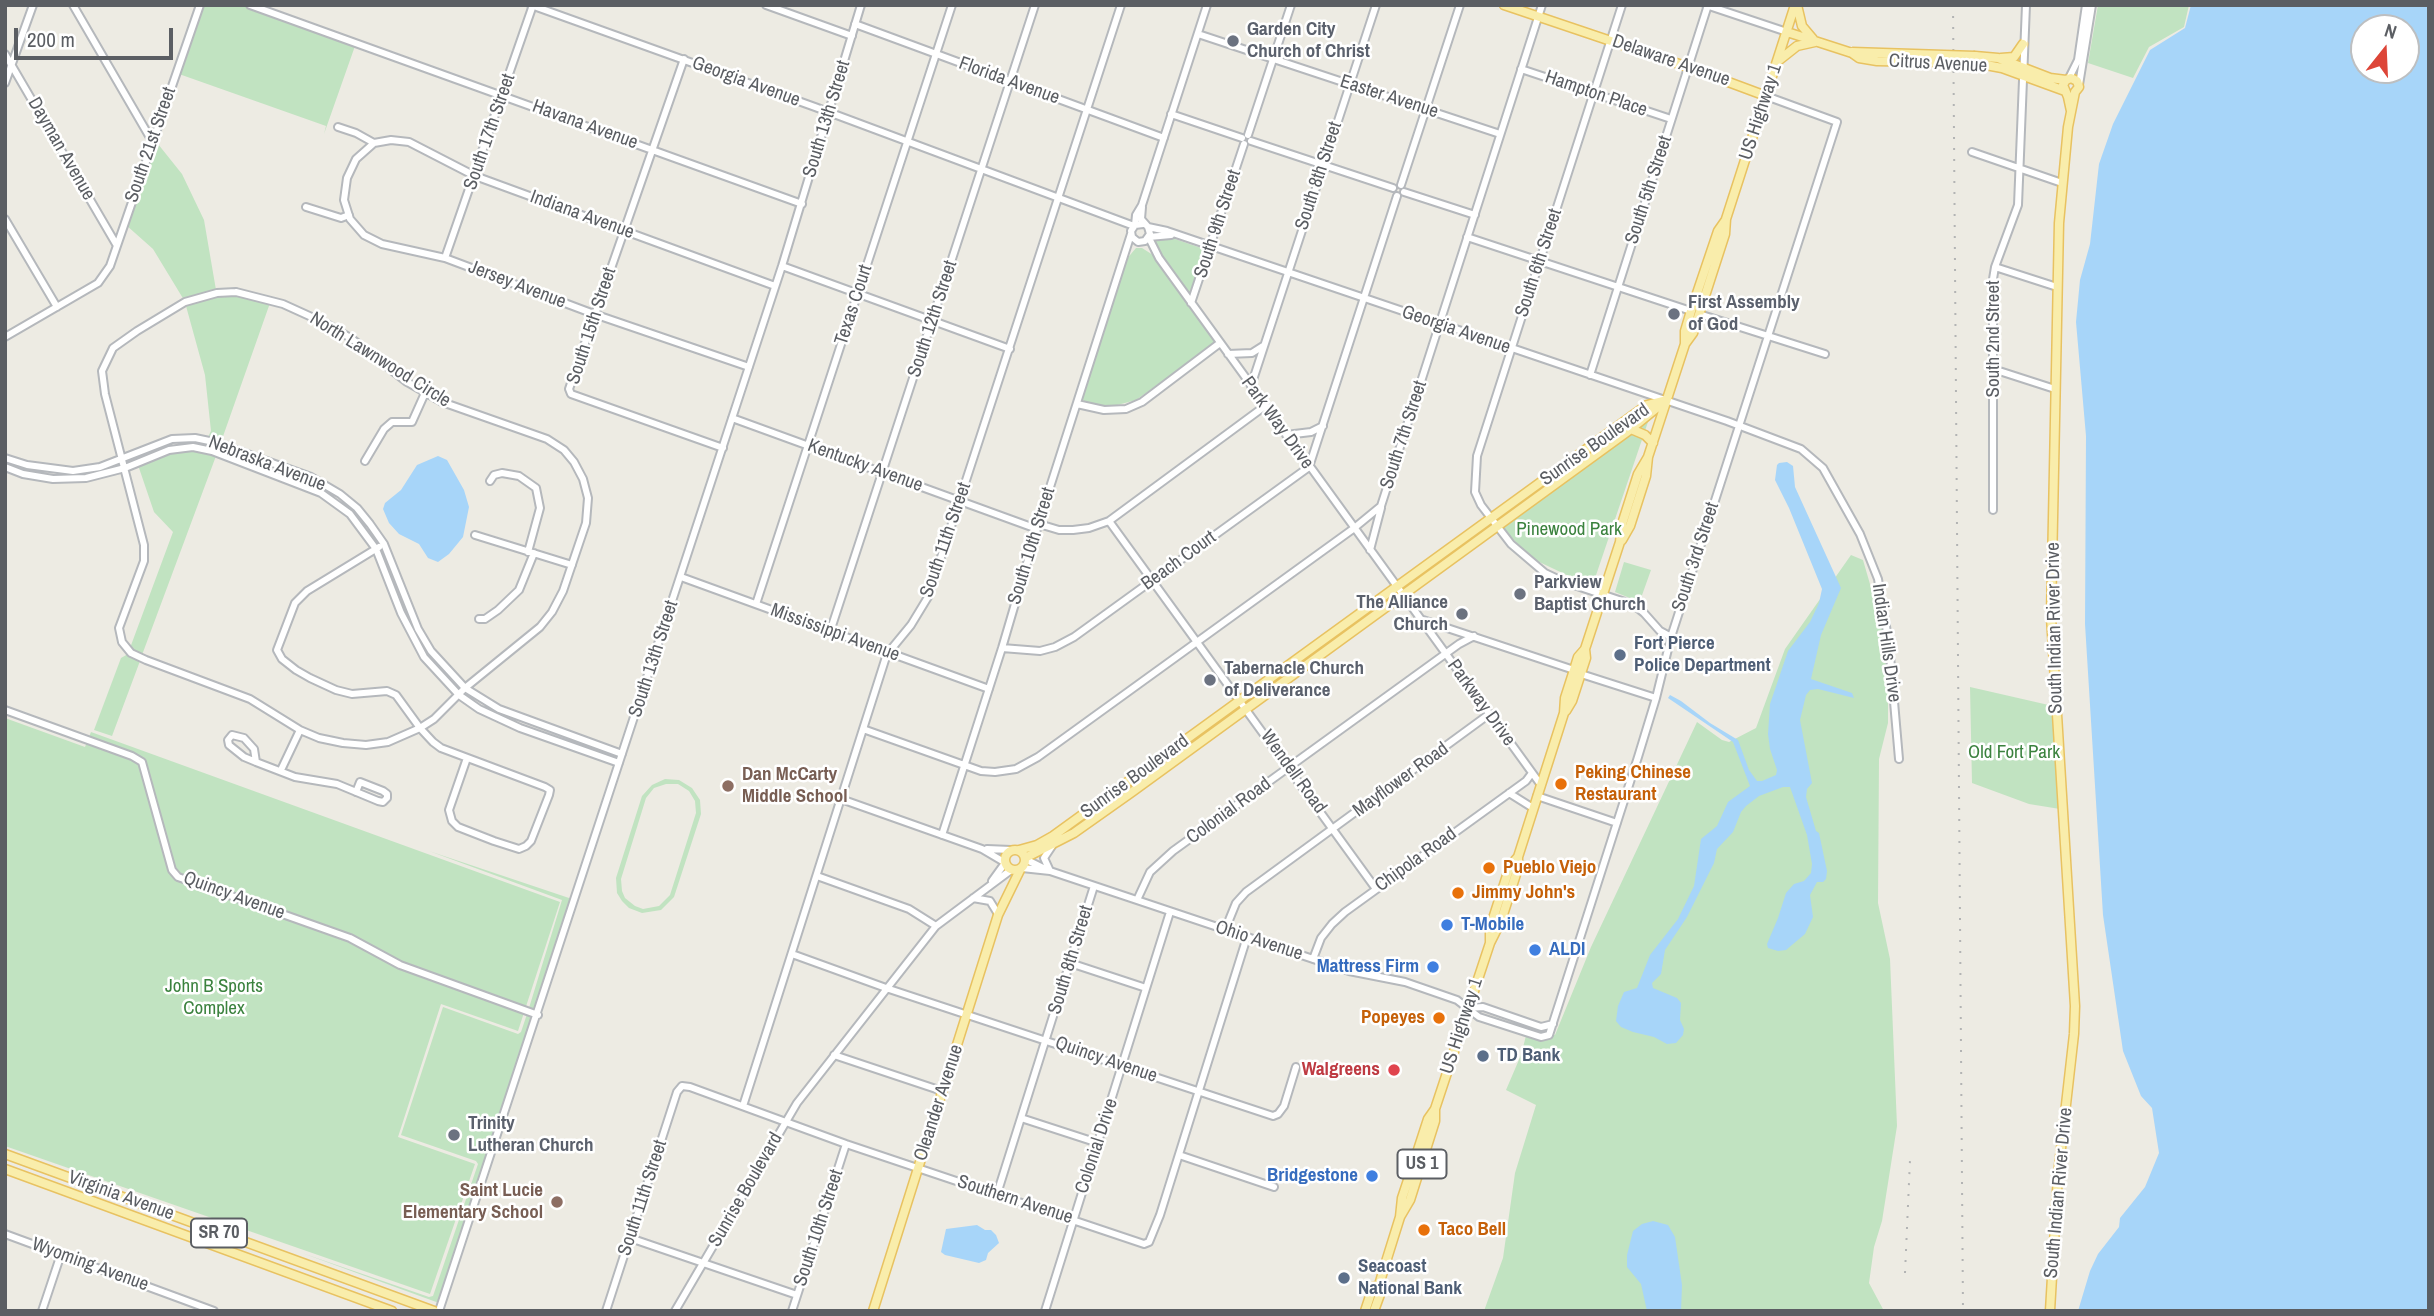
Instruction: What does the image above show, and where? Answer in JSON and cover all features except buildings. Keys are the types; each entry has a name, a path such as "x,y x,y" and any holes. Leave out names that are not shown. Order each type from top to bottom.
{"main road":[{"name":"Delaware Avenue","path":"1504,5 1766,96"},
{"name":"US Highway 1","path":"1374,1311 1382,1289 1379,1285 1400,1217 1406,1184 1428,1119 1435,1109 1490,943 1490,928 1510,866 1518,857 1564,713 1572,701 1578,672 1586,658 1586,649 1620,542 1630,526 1646,476 1648,457 1685,344 1685,331 1695,313 1718,232 1726,219 1796,5"},
{"path":"1776,64 1791,49 1817,42 1802,26 1796,5"},
{"name":"Citrus Avenue","path":"1787,32 1852,52 1975,60 1998,58 2023,73 2071,90"},
{"path":"1998,58 2014,57 2023,44"},
{"name":"Citrus Avenue","path":"1975,60 2023,73 2067,79"},
{"path":"2067,79 2076,79 2071,90 2063,85 2067,79"},
{"name":"South Indian River Drive","path":"2050,1311 2058,1175 2075,1006 2051,617 2057,287 2062,183 2071,90"},
{"name":"Sunrise Boulevard","path":"1399,590 1497,526 1631,429 1666,400"},
{"name":"Sunrise Boulevard","path":"1015,850 1037,845 1054,836 1243,704 1647,405 1666,400"},
{"path":"1631,429 1653,443"},
{"name":"Sunrise Boulevard","path":"1016,865 1052,845 1132,792 1243,704"},
{"path":"1015,850 1016,865"},
{"name":"Oleander Avenue","path":"873,1311 1016,865 1005,856 1015,850"},
{"name":"Virginia Avenue","path":"5,1154 434,1311"},
{"name":"Virginia Avenue","path":"5,1169 392,1311"},
{"name":"US Highway 1","path":"1365,1311 1373,1287 1379,1285"}],"street":[{"path":"5,83 33,5"},
{"path":"73,5 152,141"},
{"name":"South 21st Street","path":"5,337 98,283 110,266 200,5"},
{"name":"Havana Avenue","path":"250,5 802,204"},
{"path":"766,5 852,36"},
{"name":"South 13th Street","path":"439,1311 782,266 861,5"},
{"name":"Texas Court","path":"755,604 951,5"},
{"name":"South 12th Street","path":"830,632 1035,5"},
{"name":"South 11th Street","path":"743,1107 888,653 912,625 928,597 1121,5"},
{"name":"South 10th Street","path":"942,835 1136,215 1142,205 1207,5"},
{"name":"South 9th Street","path":"1191,303 1291,5"},
{"name":"South 8th Street","path":"1251,386 1376,5"},
{"path":"1397,196 1402,195 1426,109 1460,5"},
{"name":"South 7th Street","path":"964,766 995,772 1016,769 1038,757 1381,506 1542,5"},
{"name":"South 6th Street","path":"1622,5 1477,456 1475,492 1497,526 1527,559 1562,581 1639,608 1652,625 1671,636"},
{"name":"Citrus Avenue","path":"1707,5 1787,32"},
{"name":"South 5th Street","path":"1590,375 1707,5"},
{"name":"South 2nd Street","path":"1993,510 1993,279 2018,205 2026,5"},
{"path":"2067,79 2078,60 2086,5"},
{"name":"South Indian River Drive","path":"2071,90 2092,5"},
{"name":"South 17th Street","path":"445,258 533,6"},
{"name":"Georgia Avenue","path":"533,6 1058,196 1118,219 1133,229"},
{"name":"Florida Avenue","path":"855,24 1164,138"},
{"name":"Easter Avenue","path":"1198,34 1500,134"},
{"name":"Dayman Avenue","path":"5,54 116,244"},
{"name":"South 15th Street","path":"684,60 569,385 571,394 723,448"},
{"name":"Hampton Place","path":"1521,69 1671,119"},
{"name":"Delaware Avenue","path":"1766,96 1836,121"},
{"path":"1171,114 1393,188 1403,188 1475,215"},
{"name":"South 3rd Street","path":"1549,1035 1656,698 1671,636 1836,121"},
{"path":"338,127 374,143 356,159 346,178 344,200 349,215 364,235 382,244 445,258"},
{"name":"Indiana Avenue","path":"374,143 391,140 409,142 475,176 775,286"},
{"path":"1972,152 2062,183"},
{"path":"1393,188 1397,196"},
{"path":"1309,467 1397,196"},
{"name":"South 10th Street","path":"1142,205 1141,219 1149,237"},
{"path":"306,206 341,218 349,215"},
{"path":"5,219 57,307"},
{"path":"1133,229 1146,226"},
{"name":"Georgia Avenue","path":"1146,226 1739,425"},
{"name":"Park Way Drive","path":"1133,229 1139,242 1159,258"},
{"name":"Georgia Avenue","path":"1139,242 1149,237 1173,235"},
{"name":"Park Way Drive","path":"1149,237 1159,258 1399,590"},
{"path":"1467,237 1825,354"},
{"name":"South 10th Street","path":"1124,257 1139,242"},
{"name":"Jersey Avenue","path":"445,258 594,314 749,367"},
{"path":"782,266 1010,349"},
{"path":"1995,267 2057,287"},
{"name":"North Lawnwood Circle","path":"236,292 256,295 310,315 352,339 425,393 470,414 547,439 564,450 574,462 587,489 588,511 559,601 540,627 465,688 434,719 420,728 388,742 366,745 342,743 300,730 250,699 146,660 124,646 119,628 144,561 144,545 122,458 102,371 113,348 121,340 185,302 209,295 236,292"},
{"path":"1077,404 1104,410 1126,409 1142,402 1220,343"},
{"path":"1228,354 1252,353 1263,346"},
{"path":"1993,369 2055,389"},
{"path":"365,461 384,429 392,422 412,422 425,393"},
{"path":"1038,527 1073,530 1109,521 1265,406"},
{"name":"Kentucky Avenue","path":"732,418 1038,527"},
{"name":"Indian Hills Drive","path":"1739,425 1784,441 1818,461 1860,534 1870,555 1882,597 1899,759"},
{"path":"1286,435 1311,432 1323,426"},
{"path":"183,437 184,447"},
{"name":"Nebraska Avenue","path":"5,457 27,466 54,470 84,469 100,467 183,437 204,439 312,477 357,508 384,544 418,629 431,651 465,688 482,701 523,719 622,754"},
{"name":"Nebraska Avenue","path":"5,467 23,474 53,479 86,478 125,468 169,450 184,447 203,448 308,486 335,501 350,514 376,549 401,613 424,657 459,695 479,709 520,728 619,763"},
{"path":"237,460 240,452"},
{"path":"23,474 27,466"},
{"name":"Beach Court","path":"1002,648 1040,650 1055,647 1074,637 1309,467"},
{"path":"84,469 86,478"},
{"path":"53,479 54,470"},
{"path":"480,619 485,619 498,610 519,590 531,552 540,508 536,488 519,476 502,472 494,475 490,481"},
{"path":"1370,550 1381,506"},
{"name":"Wendell Road","path":"1109,521 1376,889"},
{"path":"475,535 572,565"},
{"path":"384,544 307,591 295,603 277,650 282,659 296,670 336,690 352,694 387,691 396,695 420,728 441,748 545,786 550,790 531,841 526,846 519,849 494,841 458,827 452,821 449,810 467,758"},
{"name":"Mississippi Avenue","path":"681,577 989,689"},
{"name":"Parkway Drive","path":"1399,590 1541,785"},
{"path":"1420,618 1656,698"},
{"name":"Colonial Road","path":"1137,901 1145,879 1162,860 1474,636"},
{"name":"Quincy Avenue","path":"5,710 142,762 172,870 178,877 350,937 400,965 538,1015"},
{"name":"Mayflower Road","path":"1225,930 1236,903 1246,892 1489,715"},
{"path":"520,728 523,719"},
{"path":"281,770 300,730"},
{"path":"863,730 964,766"},
{"path":"256,762 254,749 244,738 232,735 228,740 229,745 244,757 256,762 295,777 330,782 378,802 387,798 387,793 360,782 356,792"},
{"path":"575,747 578,738"},
{"name":"Chipola Road","path":"1313,959 1321,938 1332,924 1526,781 1532,773"},
{"path":"1509,793 1533,808"},
{"path":"1537,796 1617,823"},
{"name":"Ohio Avenue","path":"841,799 982,849 1016,865 1049,871 1362,974 1405,982 1457,1000 1479,1017 1541,1037 1549,1035"},
{"path":"1049,871 1044,858 1052,845"},
{"name":"Ohio Avenue","path":"982,849 1015,850"},
{"name":"Sunrise Boulevard","path":"675,1311 785,1122 834,1055 936,926 1016,865"},
{"path":"817,876 909,909 936,926"},
{"name":"South 8th Street","path":"997,1194 1094,886"},
{"path":"973,898 990,901 998,915"},
{"name":"Colonial Drive","path":"1074,1219 1170,912"},
{"path":"1247,937 1179,1155 1273,1187"},
{"name":"Quincy Avenue","path":"792,954 886,988 1273,1116 1284,1106 1296,1067"},
{"path":"1070,963 1146,988"},
{"name":"Ohio Avenue","path":"1468,1008 1483,1007 1541,1027 1554,1023"},
{"path":"834,1055 942,1091"},
{"name":"South 11th Street","path":"606,1311 677,1092 682,1086"},
{"name":"Southern Avenue","path":"682,1086 1144,1244 1153,1237 1179,1155"},
{"path":"1021,1118 1098,1143"},
{"name":"South 10th Street","path":"792,1311 846,1144"},
{"path":"1045,1311 1074,1219"},
{"name":"Wyoming Avenue","path":"5,1234 214,1311"},
{"path":"630,1238 797,1295"},
{"path":"234,1253 239,1240"},
{"path":"42,1311 61,1254"}],"green space":[{"path":"203,5 241,5 355,46 324,134 326,126 179,74"},
{"path":"2098,5 2189,5 2184,27 2149,47 2133,78 2088,63"},
{"path":"158,144 182,174 204,220 216,290 184,300 153,249 126,225"},
{"path":"1152,238 1172,238 1207,250 1191,297 1160,255"},
{"path":"1136,248 1142,248 1153,255 1214,340 1214,345 1136,400 1110,407 1085,403 1082,398 1125,261"},
{"path":"236,295 270,303 221,442 208,437 211,431 205,375 186,306 217,296"},
{"name":"Pinewood Park","path":"1649,419 1592,587 1533,559 1502,528"},
{"path":"193,450 216,456 142,655 130,648 173,532 154,512 138,465 170,453"},
{"path":"1851,555 1863,560 1881,622 1888,681 1888,723 1879,759 1878,903 1890,959 1897,1126 1869,1283 1884,1311 1484,1311 1503,1258 1515,1173 1536,1105 1506,1090 1521,1055 1528,1028 1555,1035 1591,947 1697,722 1729,742 1756,728 1785,649"},
{"path":"1624,562 1651,570 1641,598 1637,601 1615,592"},
{"path":"128,654 140,661 112,736 94,730 121,658"},
{"name":"Old Fort Park","path":"1970,687 2053,706 2060,809 2029,804 1972,783"},
{"name":"John B Sports Complex","path":"5,718 85,747 91,732 560,902 518,1031 441,1004 398,1137 475,1164 430,1294 5,1146"},
{"path":"665,779 679,780 692,788 700,800 701,814 674,897 661,910 642,913 629,908 622,901 617,893 616,878 642,796 652,785","holes":["678,784 689,791 695,801 696,813 670,895 659,906 643,909 625,898 621,879 646,798 654,788"]},
{"path":"429,851 572,899 536,1011 529,1008 562,900"},
{"path":"443,1007 518,1034 527,1014 534,1017 439,1303 302,1253 429,1297 433,1296 478,1164 476,1161 401,1135"}],"water":[{"path":"2191,5 2429,5 2429,1311 2078,1311 2098,1254 2119,1227 2120,1218 2145,1187 2159,1153 2152,1108 2141,1096 2123,1051 2103,915 2085,624 2086,436 2076,322 2080,280 2090,244 2099,164 2113,124 2150,50 2185,28"},
{"path":"438,456 447,460 464,490 469,507 463,537 449,554 438,562 428,558 419,544 399,534 389,523 383,509 385,503 401,490 417,465"},
{"path":"1787,462 1793,466 1795,487 1841,588 1821,635 1811,679 1852,693 1854,698 1818,689 1810,690 1806,695 1800,720 1812,783 1807,789 1806,797 1816,831 1819,833 1827,871 1826,879 1817,882 1810,895 1813,917 1805,934 1786,950 1768,948 1767,944 1786,893 1794,884 1804,881 1811,873 1812,864 1807,835 1790,787 1759,796 1746,806 1733,832 1717,849 1714,863 1687,917 1665,950 1661,974 1652,983 1653,988 1677,998 1681,1003 1683,1035 1676,1043 1667,1044 1621,1027 1616,1021 1618,1006 1624,992 1637,988 1650,955 1678,919 1694,886 1701,839 1717,826 1728,802 1750,786 1733,742 1668,698 1670,695 1681,701 1738,740 1749,770 1757,781 1776,775 1768,734 1770,704 1788,651 1810,622 1822,589 1775,480 1777,465"},
{"path":"1653,1221 1668,1225 1675,1237 1682,1285 1681,1311 1647,1311 1641,1284 1627,1267 1633,1231 1642,1224"},
{"path":"977,1225 991,1230 999,1243 988,1253 986,1260 979,1263 941,1252 946,1229"}],"railway":[{"path":"1953,5 1963,1311"},
{"path":"1905,1273 1910,1160"}],"place":[{"name":"Garden City Church of Christ","path":"1233,41"},
{"name":"First Assembly of God","path":"1674,314"},
{"name":"Parkview Baptist Church","path":"1520,594"},
{"name":"The Alliance Church","path":"1462,614"},
{"name":"Fort Pierce Police Department","path":"1620,655"},
{"name":"Tabernacle Church of Deliverance","path":"1210,680"},
{"name":"Peking Chinese Restaurant","path":"1561,784"},
{"name":"Dan McCarty Middle School","path":"728,786"},
{"name":"Pueblo Viejo","path":"1489,868"},
{"name":"Jimmy John's","path":"1458,893"},
{"name":"T-Mobile","path":"1447,925"},
{"name":"ALDI","path":"1535,950"},
{"name":"Mattress Firm","path":"1433,967"},
{"name":"Popeyes","path":"1439,1018"},
{"name":"TD Bank","path":"1483,1056"},
{"name":"Walgreens","path":"1394,1070"},
{"name":"Trinity Lutheran Church","path":"454,1135"},
{"name":"Bridgestone","path":"1372,1176"},
{"name":"Saint Lucie Elementary School","path":"557,1202"},
{"name":"Taco Bell","path":"1424,1230"},
{"name":"Seacoast National Bank","path":"1344,1278"}]}
